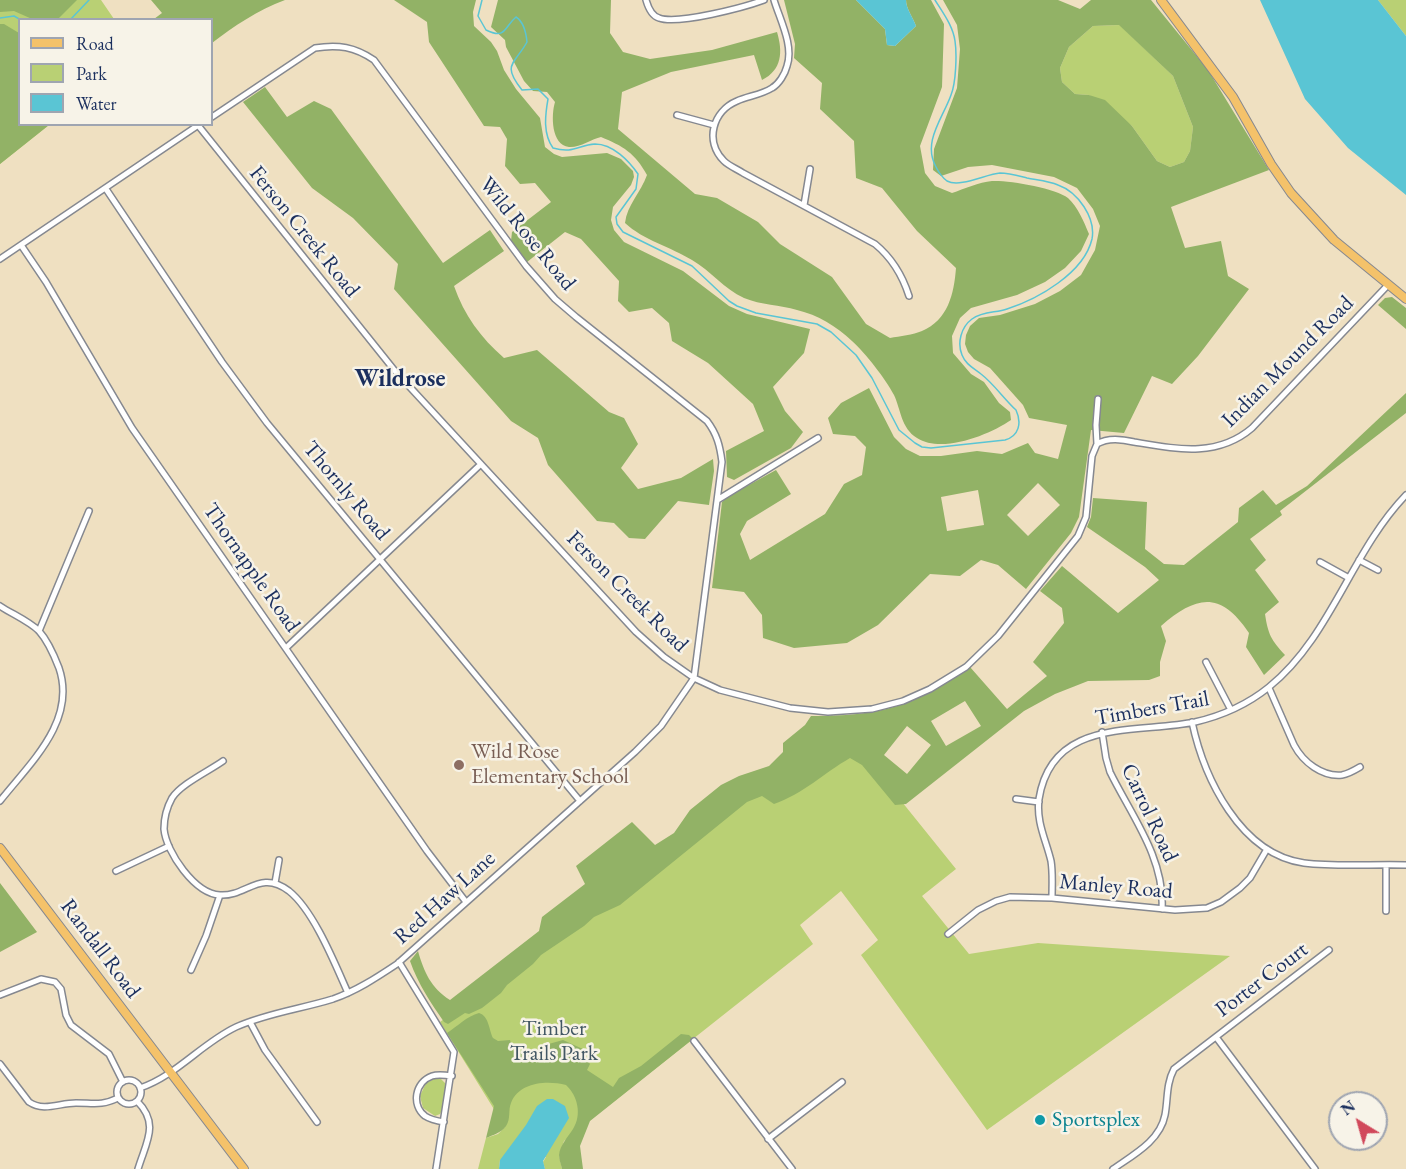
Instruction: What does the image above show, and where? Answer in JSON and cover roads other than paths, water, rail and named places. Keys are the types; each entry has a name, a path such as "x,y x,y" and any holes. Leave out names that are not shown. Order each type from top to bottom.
{"main road":[{"path":"1161,0 1233,97 1276,171 1314,220 1334,240 1406,299"},
{"name":"Randall Road","path":"0,848 244,1169"}],"street":[{"path":"646,0 651,11 659,18 672,19 736,10 765,0"},
{"path":"774,0 790,50 788,64 774,88 737,100 725,108 714,125 712,135 714,146 724,160 743,174 875,243 900,273 909,296"},
{"name":"Wild Rose Road","path":"213,116 315,48 331,45 362,51 375,60 526,266 555,299 707,421 715,432 722,462 694,678"},
{"path":"677,116 714,125"},
{"path":"0,259 198,126"},
{"name":"Ferson Creek Road","path":"200,126 395,371 636,632 664,657 694,678 745,698 789,708 828,712 856,711 887,705 918,695 966,667 998,636 1078,536 1086,517 1092,456 1097,444 1098,399"},
{"path":"804,205 810,169"},
{"name":"Thornly Road","path":"106,189 222,362 267,423 382,558 465,663 580,801"},
{"name":"Thornapple Road","path":"21,245 46,282 132,428 466,902"},
{"name":"Indian Mound Road","path":"1097,444 1112,439 1190,450 1209,449 1234,441 1252,428 1388,285"},
{"path":"718,499 818,438"},
{"path":"287,647 481,464"},
{"name":"Timbers Trail","path":"1052,898 1051,863 1040,823 1039,802 1041,788 1059,757 1085,738 1102,732 1192,723 1219,716 1269,687 1299,657 1385,520 1406,495"},
{"path":"39,631 89,511"},
{"path":"1359,560 1378,570"},
{"path":"1320,562 1348,578"},
{"path":"0,606 39,631 49,646 62,676 64,694 62,712 47,742 0,801"},
{"path":"1206,662 1231,710"},
{"name":"Red Haw Lane","path":"140,1088 170,1072 222,1035 249,1022 348,993 378,977 399,962 661,726 694,678"},
{"path":"1269,687 1294,745 1309,764 1331,774 1344,775 1360,767"},
{"path":"1192,723 1214,784 1230,812 1244,830 1267,849 1304,863 1406,865"},
{"name":"Carrol Road","path":"1102,732 1110,772 1159,869 1161,909"},
{"path":"223,761 182,788 173,797 165,819 164,830 169,846 192,880 203,889 220,896 260,883 275,883 296,897 318,929 348,993"},
{"path":"1016,799 1039,802"},
{"path":"116,871 169,846"},
{"name":"Manley Road","path":"948,934 978,909 996,900 1010,897 1052,898 1161,909 1207,908 1232,895 1250,878 1267,849"},
{"path":"275,883 279,860"},
{"path":"1386,865 1386,911"},
{"path":"190,970 206,936 220,896"},
{"name":"Porter Court","path":"1113,1169 1158,1134 1165,1115 1168,1085 1174,1069 1329,950"},
{"path":"399,962 453,1048 452,1076 436,1169"},
{"path":"0,995 41,979 55,982 61,989 66,1016 71,1025 109,1054 123,1082"},
{"path":"249,1022 265,1050 317,1122"},
{"path":"1216,1037 1315,1169"},
{"path":"694,1041 792,1169"},
{"path":"0,1064 29,1102 35,1106 45,1108 73,1103 104,1104 118,1098"},
{"path":"444,1122 430,1119 422,1113 417,1104 417,1094 421,1084 428,1078 438,1075 452,1076"},
{"path":"131,1080 140,1088 137,1101 127,1104 118,1098 117,1089 123,1082 131,1080"},
{"path":"768,1139 842,1082"},
{"path":"137,1101 145,1109 151,1127 138,1169"}],"water":[{"path":"856,0 906,0 916,26 895,46 887,45 885,29"},
{"path":"1260,0 1378,0 1406,36 1406,195 1348,148 1305,99"},
{"path":"547,1099 553,1099 565,1106 569,1118 543,1161 545,1169 499,1169 500,1160 537,1106"}],"waterway":[{"path":"72,18 89,0"},
{"path":"482,0 478,16 486,30 501,33 516,17 523,24 527,42 512,64 512,75 522,90 538,89 548,99 546,131 553,148 566,150 595,144 602,145 620,154 638,174 636,189 616,217 617,224 623,232 692,266 737,306 756,313 817,324 831,332 856,355 872,378 899,430 922,447 931,448 1005,440 1016,432 1019,424 1016,410 990,382 968,364 961,350 961,336 968,322 976,316 1019,305 1058,283 1080,263 1092,239 1093,231 1084,207 1065,188 1000,173 966,182 952,183 939,172 932,158 932,139 953,90 956,53 952,30 935,0"},
{"path":"0,18 14,16 18,18"}],"place":[{"name":"Wild Rose Elementary School","path":"459,765"},
{"name":"Sportsplex","path":"1040,1120"}],"district":[{"name":"Wildrose","path":"400,379"}],"park label":[{"name":"Timber Trails Park","path":"554,1042"}]}
